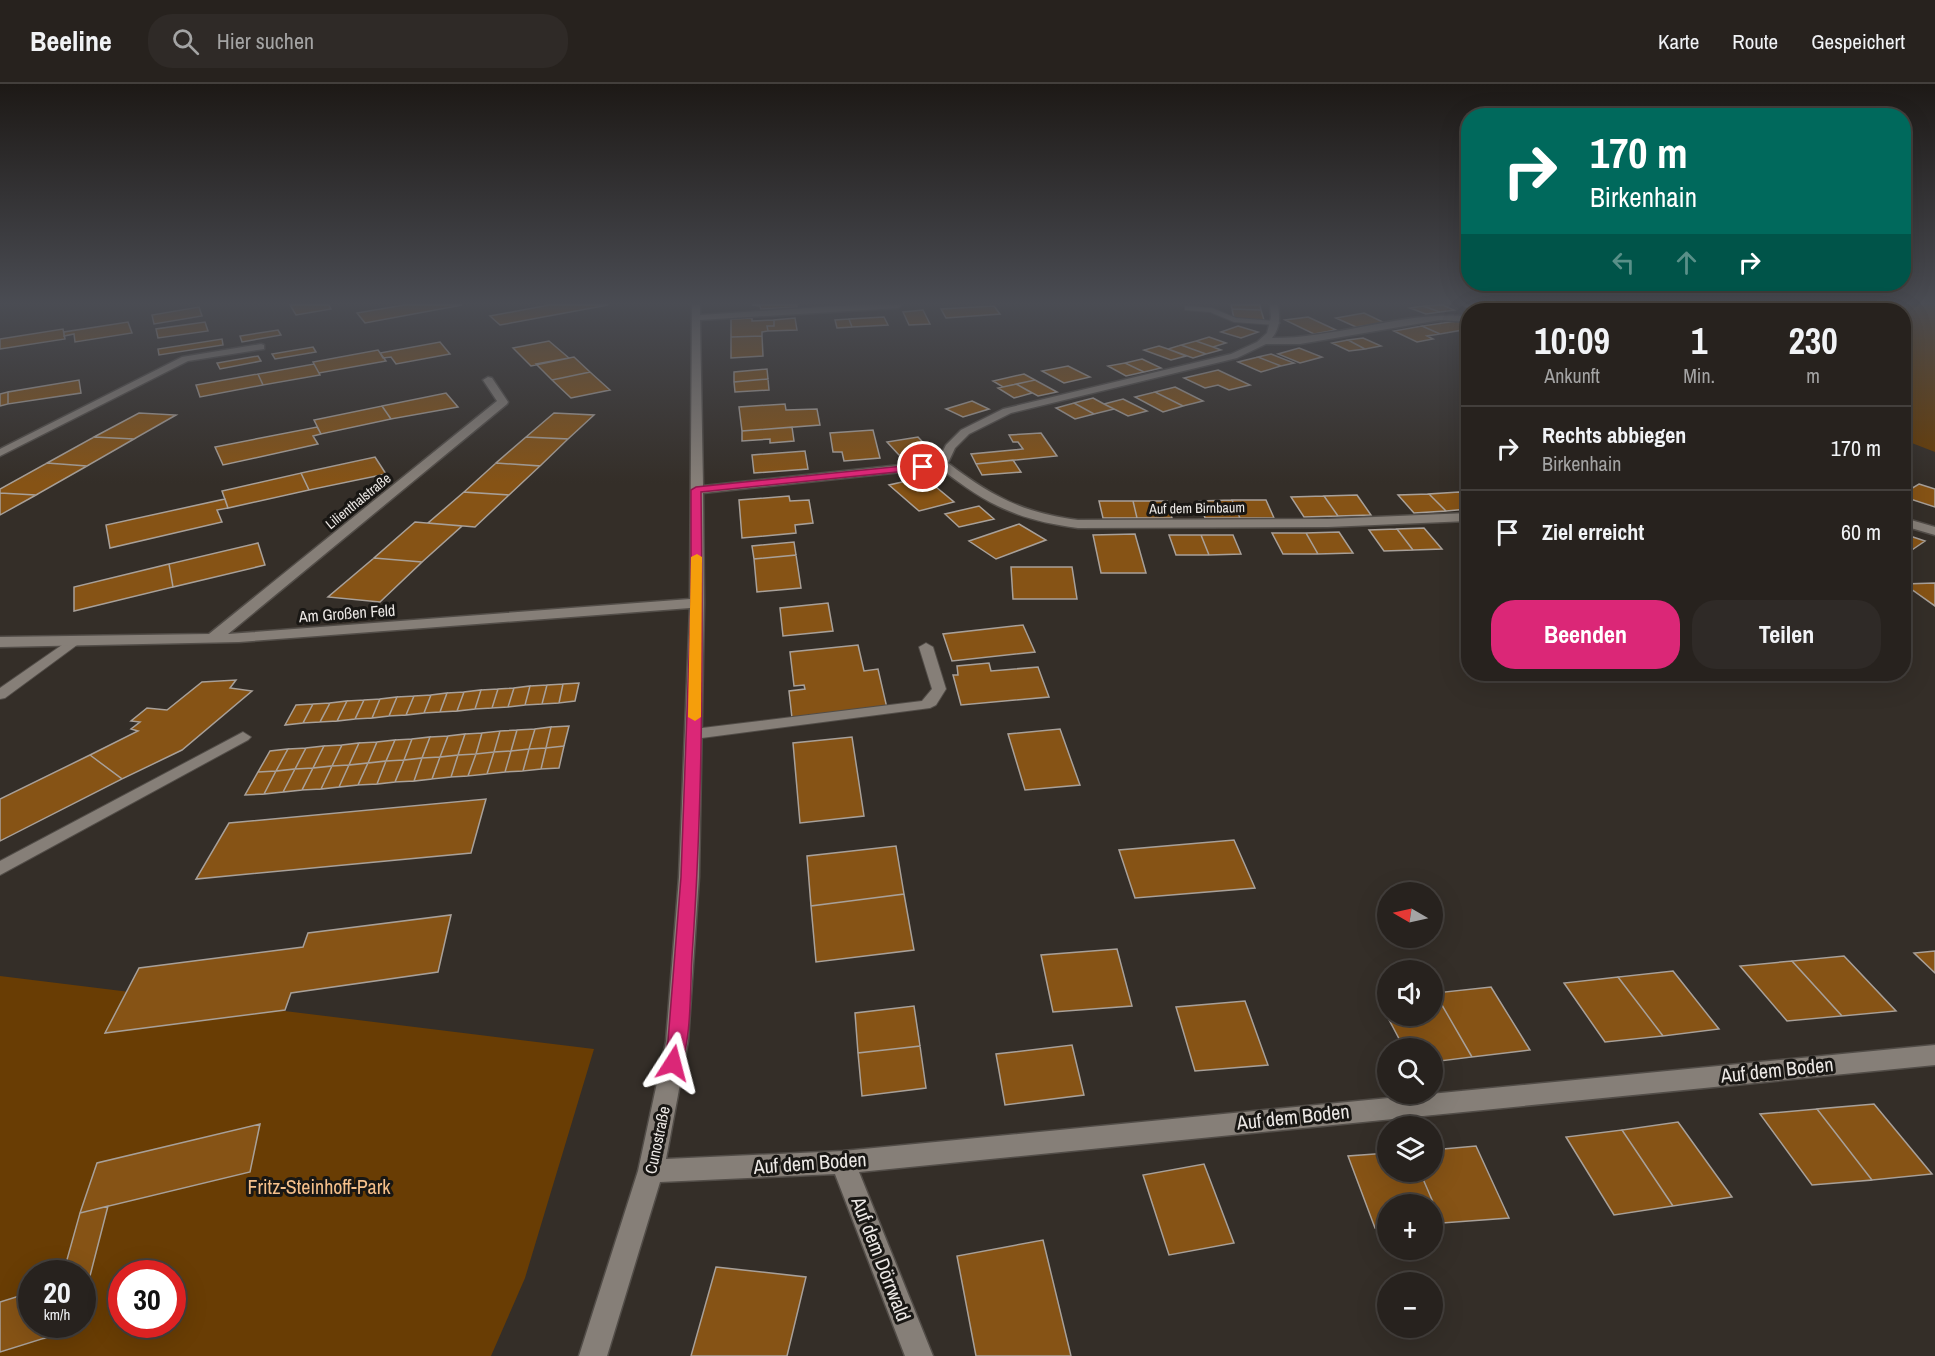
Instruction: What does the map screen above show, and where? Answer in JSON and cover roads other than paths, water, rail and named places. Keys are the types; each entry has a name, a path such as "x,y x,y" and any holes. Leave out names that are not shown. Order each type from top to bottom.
{"street":[{"path":"0,453 174,364"},
{"name":"Cunostraße","path":"593,1356 651,1171 677,1041 689,877 694,734 697,603 696,364"},
{"path":"696,490 884,472 942,464 950,447 965,432 1007,411 1199,364"},
{"name":"Lilienthalstraße","path":"212,639 503,402 488,380"},
{"name":"Auf dem Birnbaum","path":"942,464 984,497 1023,515 1078,525 1328,523 1461,517"},
{"path":"1911,524 1935,531"},
{"name":"Am Großen Feld","path":"0,642 212,639 314,634 697,603"},
{"name":"Auf dem Boden","path":"651,1171 843,1162 1935,1055"},
{"name":"Auf dem Dörrwald","path":"843,1162 919,1356"}],"lane":[{"path":"0,695 72,642"},
{"path":"694,734 925,705 931,702 939,689 926,646"},
{"path":"0,870 243,737"}],"park label":[{"name":"Fritz-Steinhoff-Park","path":"319,1187"}]}
